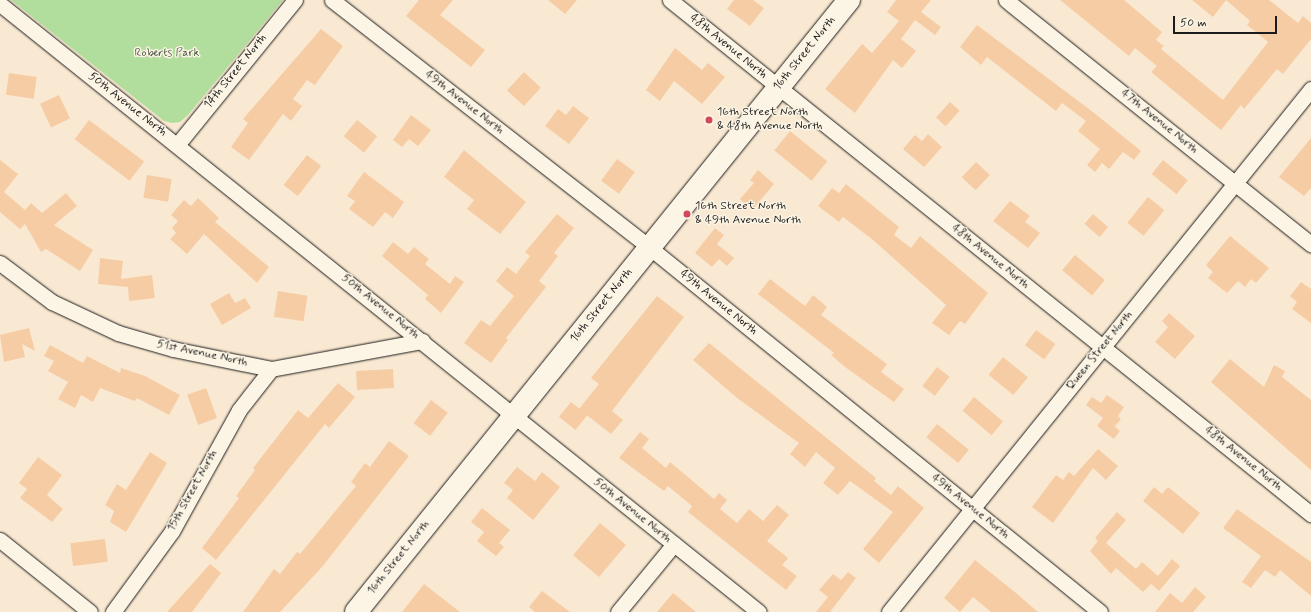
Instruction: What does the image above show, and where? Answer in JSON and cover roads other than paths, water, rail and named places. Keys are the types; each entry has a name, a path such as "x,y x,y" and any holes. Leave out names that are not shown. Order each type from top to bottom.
{"street":[{"name":"14th Street North","path":"176,145 295,0"},
{"name":"49th Avenue North","path":"332,0 649,248 1100,612"},
{"name":"48th Avenue North","path":"670,0 1311,514"},
{"name":"16th Street North","path":"356,612 848,0"},
{"name":"47th Avenue North","path":"1006,0 1311,244"},
{"name":"50th Avenue North","path":"0,4 759,612"},
{"name":"Queen Street North","path":"889,612 971,508 1104,348 1311,89"},
{"name":"51st Avenue North","path":"0,263 52,302 118,333 173,349 271,369 422,341"},
{"name":"15th Street North","path":"113,612 172,531 239,410 271,369"},
{"path":"0,540 90,612"},
{"path":"618,612 674,544"}],"place":[{"name":"16th Street North & 48th Avenue North","path":"709,120"},
{"name":"16th Street North & 49th Avenue North","path":"687,214"}],"park label":[{"name":"Roberts Park","path":"167,54"}]}
